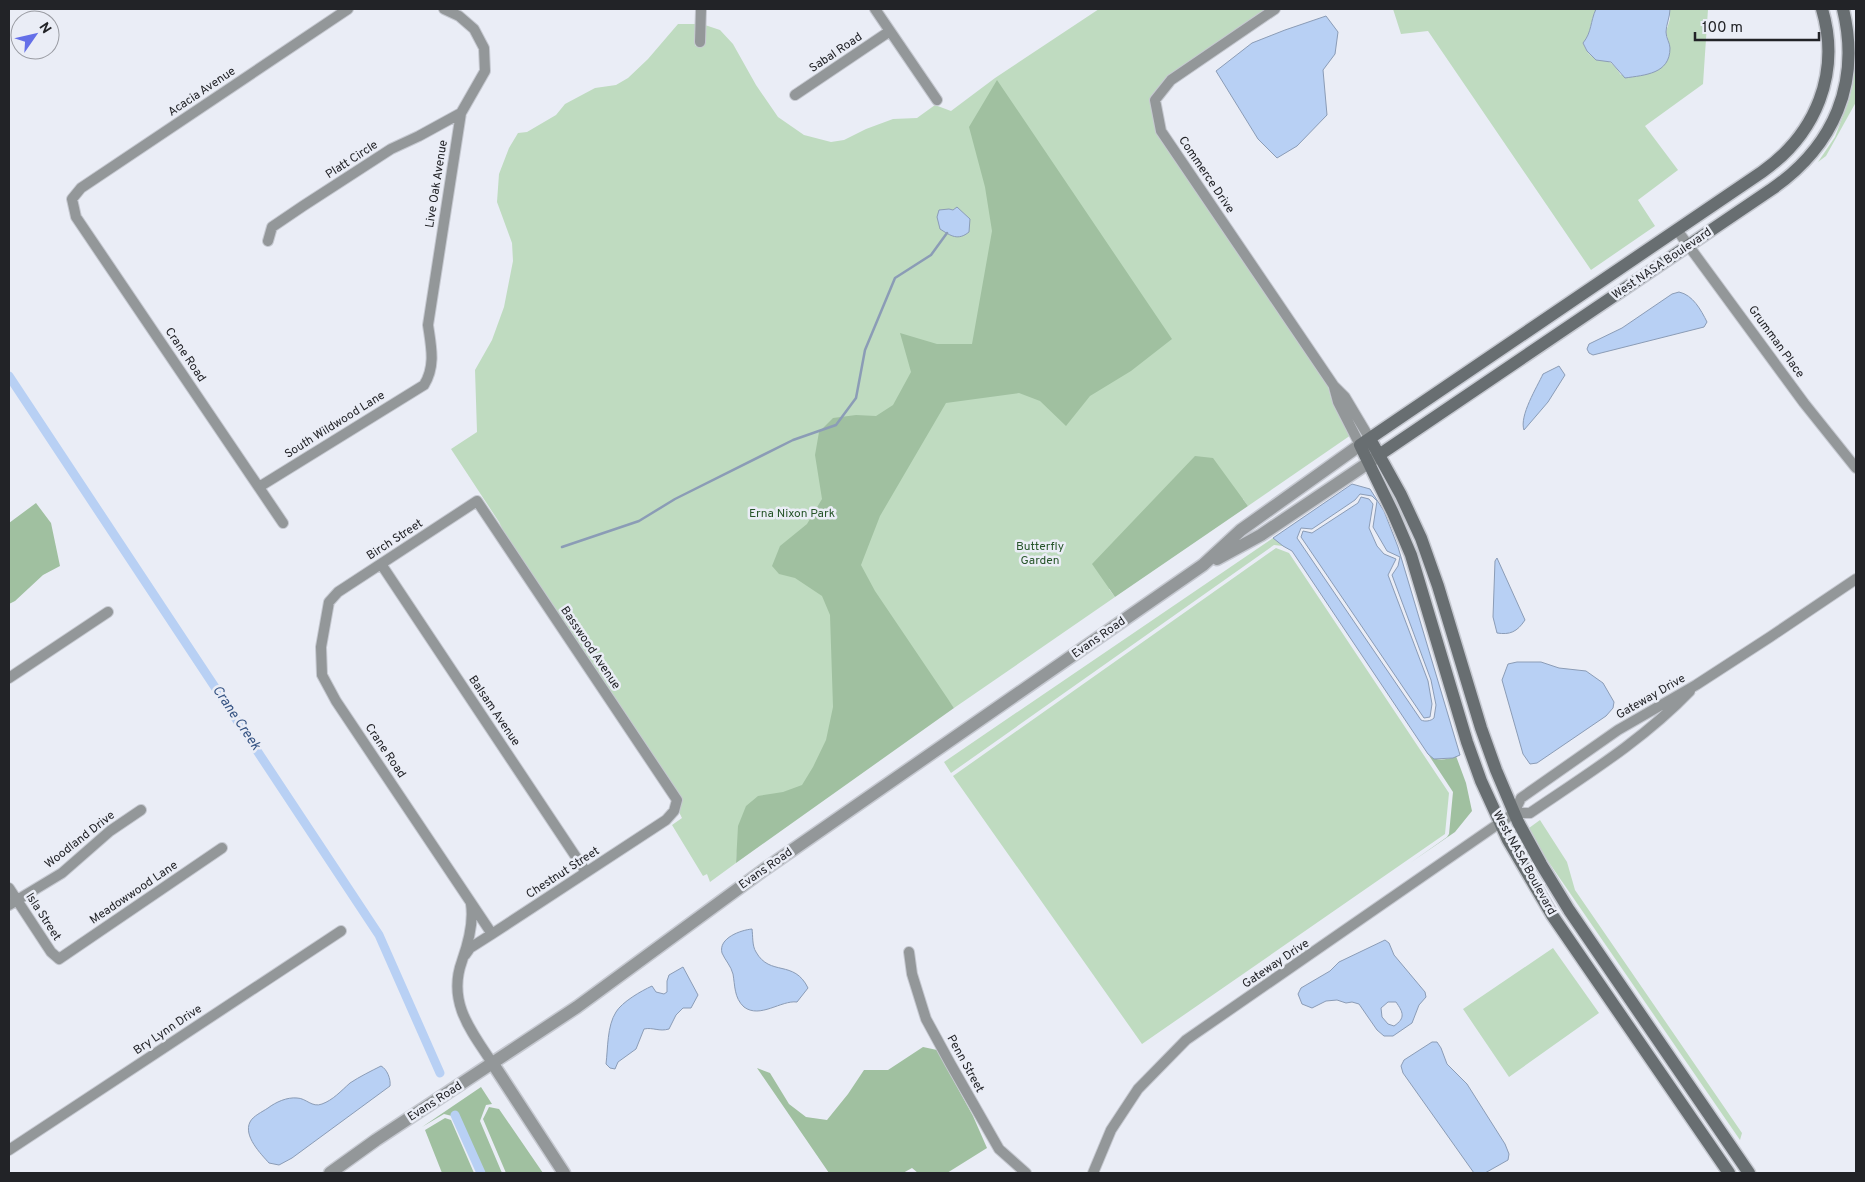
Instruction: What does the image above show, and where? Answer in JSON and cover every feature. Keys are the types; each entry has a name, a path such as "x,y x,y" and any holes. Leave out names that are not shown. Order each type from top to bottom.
{"main road":[{"name":"West NASA Boulevard","path":"1365,442 1762,172 1787,153 1809,123 1823,89 1828,62 1828,41 1822,9"},
{"name":"West NASA Boulevard","path":"1379,455 1793,174 1812,155 1837,112 1848,70 1849,40 1843,9"},
{"name":"West NASA Boulevard","path":"1365,442 1379,455 1401,494 1427,553 1481,728 1514,813 1564,903 1749,1173"},
{"name":"West NASA Boulevard","path":"1365,442 1368,463 1411,555 1467,742 1500,824 1552,915 1729,1173"},
{"path":"1706,1141 1720,1132"}],"street":[{"name":"Acacia Avenue","path":"72,199 81,188 348,9"},
{"name":"Live Oak Avenue","path":"424,385 430,376 433,356 428,325 461,113 485,71 484,48 474,29 459,16 444,9"},
{"path":"700,42 701,9"},
{"path":"875,9 937,100"},
{"name":"Commerce Drive","path":"1275,9 1171,80 1155,100 1162,131 1334,386 1345,397 1365,442"},
{"name":"Sabal Road","path":"795,95 890,31"},
{"name":"Platt Circle","path":"268,241 272,227 303,206 391,149 461,113"},
{"name":"Crane Road","path":"72,199 76,217 283,523"},
{"name":"Grumman Place","path":"1677,230 1804,402 1856,468"},
{"name":"South Wildwood Lane","path":"259,487 424,385"},
{"name":"Evans Road","path":"1203,565 1241,530 1365,442"},
{"name":"Evans Road","path":"330,1173 376,1140 577,1007 765,869 1203,565 1261,535 1379,455"},
{"name":"Birch Street","path":"329,602 338,592 477,501"},
{"name":"Basswood Avenue","path":"477,501 677,800 674,812"},
{"name":"Balsam Avenue","path":"381,564 586,872"},
{"path":"1696,685 1856,579"},
{"name":"Crane Road","path":"329,602 321,647 322,675 336,701 492,934"},
{"path":"9,678 108,612"},
{"name":"Gateway Drive","path":"1094,1173 1111,1130 1138,1088 1186,1040 1500,824 1514,813 1521,798 1549,778 1618,730 1696,685"},
{"name":"Gateway Drive","path":"1514,813 1530,813 1624,749 1663,718 1696,685"},
{"name":"Woodland Drive","path":"13,903 62,873 110,831 141,810"},
{"name":"Chestnut Street","path":"465,955 470,948 666,820 674,812"},
{"name":"Meadowwood Lane","path":"59,959 222,848"},
{"name":"Isla Street","path":"9,888 13,903 50,952 59,959"},
{"path":"470,902 472,913 465,955 462,959 457,980 459,1003 465,1023 564,1173"},
{"name":"Bry Lynn Drive","path":"9,1150 341,931"},
{"name":"Penn Street","path":"909,952 912,974 926,1019 999,1149 1026,1173"}],"green space":[{"name":"Erna Nixon Park","path":"1099,9 1268,9 1151,98 1150,101 1157,134 1328,386 1331,398 1351,435 1248,506 1243,499 1109,589 1115,597 954,708 948,700 737,851 736,863 710,882 707,874 703,876 672,825 682,818 680,811 499,522 451,449 477,432 475,370 492,340 504,307 513,261 512,243 497,202 499,174 509,148 518,133 527,132 556,115 565,104 595,88 616,85 628,78 648,59 678,24 696,24 695,46 704,45 705,25 720,30 733,44 756,85 778,117 804,135 831,142 844,140 893,119 917,118 935,105 951,111 995,78"},
{"path":"1393,9 1596,9 1588,35 1583,43 1591,56 1611,63 1621,75 1670,48 1666,32 1670,19 1670,9 1708,9 1703,84 1645,126 1678,170 1638,200 1655,226 1591,270 1428,31 1401,34"},
{"path":"1856,56 1856,102 1826,156 1818,162 1835,137 1850,97"},
{"path":"997,80 1172,339 1131,371 1090,396 1066,426 1040,401 1019,393 946,403 880,516 861,565 875,591 954,708 736,863 738,826 746,806 758,796 783,792 802,785 826,740 833,707 830,615 822,596 795,578 779,574 772,566 780,546 807,524 822,499 815,455 819,432 833,418 856,415 876,416 893,405 911,372 900,333 937,344 972,344 992,231 985,187 969,127"},
{"path":"1195,456 1213,458 1248,506 1115,597 1092,564"},
{"path":"36,503 51,523 60,566 43,575 15,601 9,604 9,523"},
{"path":"1273,538 1283,546 1274,545 951,773 944,762"},
{"path":"1276,548 1289,553 1449,793 1445,834 1142,1044 953,776"},
{"path":"1428,754 1441,760 1456,756 1466,783 1472,811 1455,832 1410,863 1449,834 1453,792"},
{"path":"1540,820 1567,862 1575,890 1742,1133 1740,1140 1541,851 1529,828"},
{"path":"1553,948 1599,1013 1509,1077 1463,1009"},
{"path":"923,1047 937,1050 973,1116 987,1148 947,1173 918,1173 912,1168 903,1173 829,1173 757,1068 770,1073 789,1104 806,1117 827,1120 864,1070 888,1070"},
{"path":"481,1087 492,1104 486,1105 480,1121 502,1173 479,1173 452,1116 444,1114 422,1127"},
{"path":"489,1107 499,1109 543,1173 506,1173 483,1119"},
{"path":"445,1118 451,1120 474,1173 442,1173 425,1130"}],"water":[{"path":"1596,9 1670,9 1666,32 1670,48 1666,63 1655,72 1625,78 1611,62 1596,60 1587,51 1583,43 1588,35"},
{"path":"1326,16 1338,32 1335,54 1323,70 1327,115 1297,146 1277,158 1258,139 1216,71 1252,43"},
{"path":"957,207 970,219 969,232 958,237 940,229 937,217 939,210 953,210"},
{"path":"1679,292 1688,296 1699,308 1707,322 1704,327 1593,355 1589,353 1587,349 1589,344 1622,328 1672,294"},
{"path":"1559,366 1565,375 1548,402 1524,430 1523,424 1526,410 1543,374"},
{"path":"1352,484 1370,489 1384,511 1398,547 1460,755 1453,758 1434,759 1428,754 1292,551 1273,538","holes":["1360,494 1372,496 1377,501 1373,527 1387,551 1400,557 1398,566 1392,575 1431,680 1436,705 1434,718 1430,720 1421,720 1297,538 1301,528 1312,529 1355,500"]},
{"path":"1361,497 1369,499 1373,504 1369,528 1377,546 1384,554 1396,559 1388,575 1428,681 1432,704 1430,717 1424,718 1301,537 1303,531 1312,533 1358,503"},
{"path":"1497,558 1525,620 1516,630 1506,634 1497,633 1493,617 1495,561"},
{"path":"1541,662 1559,668 1586,671 1603,683 1614,702 1613,708 1606,716 1537,763 1530,764 1523,754 1502,680 1508,664"},
{"path":"752,929 754,947 762,960 775,967 789,970 796,974 808,988 797,1002 757,1011 744,1007 738,1000 733,974 722,953 722,948 723,943 731,936"},
{"path":"1385,940 1389,943 1394,955 1425,992 1426,997 1419,1005 1412,1023 1393,1036 1384,1036 1377,1030 1359,1004 1337,1000 1326,1001 1312,1008 1302,1004 1298,994 1301,988 1330,971 1339,962","holes":["1388,1002 1396,1002 1402,1018 1394,1026 1388,1024 1382,1017 1381,1008"]},
{"path":"683,967 698,995 691,1008 683,1008 676,1015 669,1029 644,1029 636,1049 618,1062 615,1069 610,1068 606,1064 608,1037 616,1012 627,1001 652,986 656,992 664,994 667,992 669,975"},
{"path":"1432,1042 1437,1042 1447,1064 1467,1084 1505,1144 1509,1154 1508,1160 1485,1173 1474,1173 1403,1073 1401,1066 1404,1060"},
{"path":"381,1066 388,1075 390,1086 292,1158 279,1165 269,1163 251,1139 248,1127 251,1120 271,1106 289,1098 300,1098 315,1105 322,1104 333,1098 350,1083"}],"waterway":[{"path":"562,547 639,521 675,499 793,440 836,425 856,398 865,350 895,278 931,255 947,233"},
{"name":"Crane Creek","path":"9,376 379,935 440,1073"},
{"name":"Crane Creek","path":"455,1115 481,1173"}],"park label":[{"name":"Butterfly Garden","path":"1040,554"}]}
